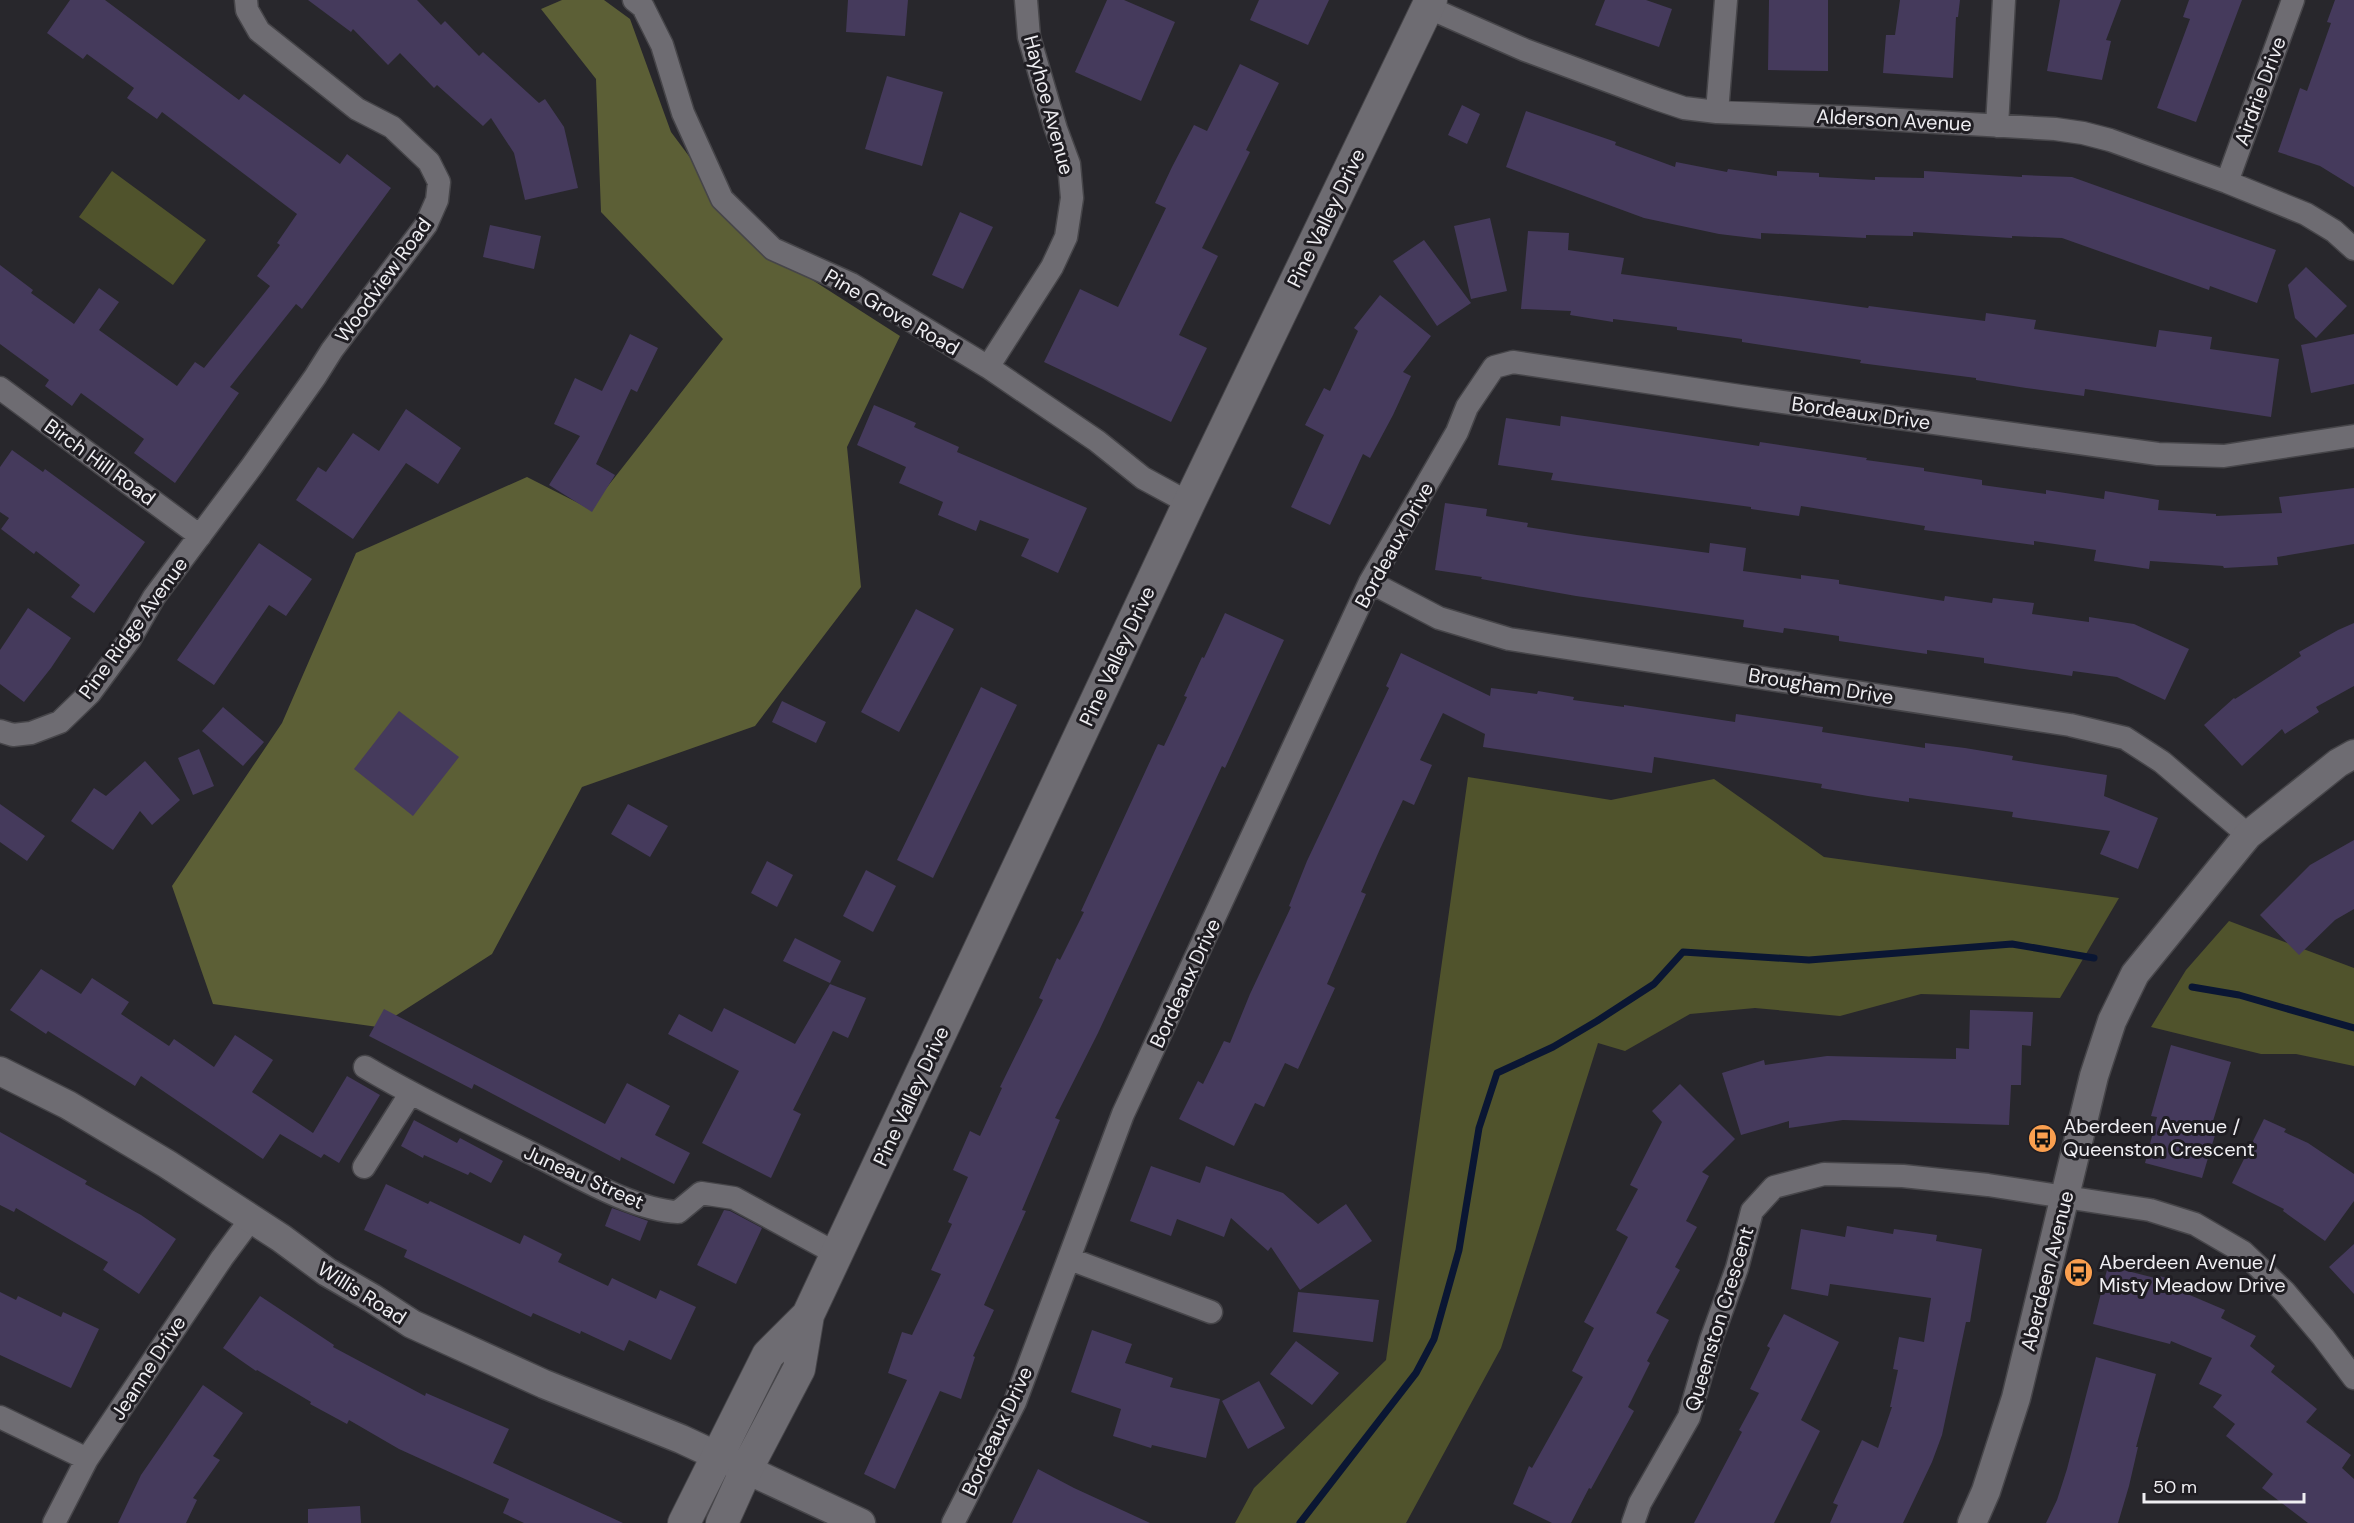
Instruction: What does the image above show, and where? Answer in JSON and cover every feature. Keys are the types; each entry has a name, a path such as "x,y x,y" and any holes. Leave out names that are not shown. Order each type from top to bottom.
{"main road":[{"name":"Pine Valley Drive","path":"722,1523 746,1470 799,1369 808,1315 1189,503 1429,4"},
{"name":"Pine Valley Drive","path":"684,1523 768,1355 808,1315"}],"street":[{"name":"Pine Grove Road","path":"634,0 643,7 662,45 683,113 722,199 773,249 851,284 988,367 1097,441 1143,478 1189,503"},
{"name":"Hayhoe Avenue","path":"988,367 1052,267 1066,237 1072,198 1070,164 1056,129 1029,37 1026,0"},
{"path":"1717,112 1726,0"},
{"path":"1997,126 2004,0"},
{"name":"Airdrie Drive","path":"2227,182 2294,0"},
{"name":"Woodview Road","path":"200,536 338,342 426,225 436,200 439,182 429,162 392,127 357,109 259,31 242,3"},
{"name":"Alderson Avenue","path":"1429,4 1525,50 1684,108 1717,112 2055,129 2110,140 2227,182 2306,214 2334,231 2354,249"},
{"name":"Bordeaux Drive","path":"953,1523 1015,1402 1123,1114 1370,582 1457,432 1467,407 1494,367 1514,362 1744,397 2158,454 2224,456 2354,436"},
{"name":"Birch Hill Road","path":"0,388 200,536"},
{"name":"Pine Ridge Avenue","path":"0,731 13,735 31,733 60,722 90,693 130,639 154,597 200,536"},
{"name":"Brougham Drive","path":"1370,582 1439,618 1509,639 2070,725 2125,738 2162,762 2248,835"},
{"name":"Aberdeen Avenue","path":"1972,1523 1986,1491 2016,1398 2094,1076 2108,1032 2135,974 2248,835 2338,763 2354,754"},
{"name":"Juneau Street","path":"365,1067 410,1094 605,1190 662,1212 678,1212 701,1193 734,1198 837,1254"},
{"name":"Willis Road","path":"0,1071 78,1111 167,1164 281,1238 327,1272 412,1324 543,1384 718,1456 861,1523"},
{"path":"364,1167 410,1094"},
{"name":"Queenston Crescent","path":"1633,1523 1640,1503 1689,1417 1711,1340 1737,1268 1752,1211 1774,1187 1824,1173 1902,1176 1989,1185 2150,1210 2195,1224 2242,1252 2285,1292 2354,1378"},
{"name":"Jeanne Drive","path":"54,1523 87,1459 215,1267 251,1219"},
{"path":"1070,1259 1210,1312"},
{"path":"0,1417 87,1459"}],"green space":[{"path":"562,0 604,0 630,19 671,132 753,242 900,336 847,447 861,587 755,726 582,787 492,954 378,1027 213,1004 172,886 282,723 356,553 527,477 590,509 723,339 601,212 596,79 541,9"},
{"path":"112,171 206,240 173,285 79,217"},
{"path":"1468,777 1611,800 1714,779 1824,857 2119,898 2060,998 1921,994 1840,1016 1755,1008 1690,1014 1625,1051 1598,1043 1501,1348 1406,1523 1235,1523 1254,1488 1386,1360"},
{"path":"2229,921 2354,968 2354,1066 2296,1054 2261,1054 2151,1027 2186,970"}],"building":[{"path":"70,0 105,0 239,100 244,94 340,164 347,154 391,188 302,309 296,304 230,387 239,393 175,483 134,453 144,439 81,393 72,406 45,386 49,380 0,344 0,265 33,290 31,293 74,324 99,288 119,302 99,330 177,386 195,362 204,368 270,286 257,276 280,245 277,243 297,214 162,112 157,119 127,98 134,88 87,54 83,59 47,33"},
{"path":"308,0 417,0 441,25 445,21 479,56 483,52 539,103 545,99 564,127 578,188 525,200 514,153 491,118 483,126 437,85 434,88 400,53 388,65 353,29 351,32"},
{"path":"848,0 908,0 905,36 846,32"},
{"path":"1107,0 1124,0 1175,22 1141,101 1075,72"},
{"path":"1259,0 1329,0 1308,45 1250,20"},
{"path":"1605,0 1646,0 1672,9 1659,47 1595,25"},
{"path":"1769,0 1828,0 1828,71 1768,70"},
{"path":"1900,0 1960,0 1958,17 1956,17 1953,78 1883,73 1886,35 1895,35"},
{"path":"2060,0 2121,0 2106,40 2111,41 2102,80 2047,71"},
{"path":"2189,0 2242,0 2196,122 2157,108 2190,19 2183,17"},
{"path":"2335,0 2354,0 2354,187 2320,166 2278,152 2300,88 2307,91 2331,23 2327,22"},
{"path":"1240,64 1279,83 1246,150 1250,152 1202,248 1218,256 1179,335 1207,348 1171,422 1044,362 1080,289 1118,307 1166,208 1155,203 1172,167 1194,125 1207,131"},
{"path":"887,76 943,92 922,166 865,149"},
{"path":"1462,105 1480,114 1467,144 1448,135"},
{"path":"1526,111 1616,142 1615,145 1675,167 1676,162 1727,172 1728,169 1777,176 1777,171 1819,173 1819,177 1875,180 1875,177 1924,178 1924,171 2022,177 2022,175 2072,177 2276,250 2257,303 2210,286 2209,290 2062,238 2012,236 2012,238 1913,232 1913,236 1866,235 1866,238 1761,233 1761,239 1719,234 1644,218 1506,167"},
{"path":"960,212 993,227 963,289 932,275"},
{"path":"1490,218 1507,291 1471,299 1454,226"},
{"path":"490,225 541,236 534,269 483,257"},
{"path":"1528,231 1569,233 1568,250 1624,258 1621,274 1868,308 1869,306 1985,321 1986,313 2036,320 2034,329 2156,347 2159,330 2212,337 2210,349 2279,359 2271,417 2085,389 2084,396 2026,388 1976,380 1976,378 1860,363 1861,360 1742,342 1742,339 1677,330 1677,327 1613,319 1613,322 1570,315 1571,311 1521,309"},
{"path":"1424,240 1471,303 1437,326 1393,261"},
{"path":"2306,267 2347,306 2316,338 2295,318 2288,285"},
{"path":"1380,295 1431,336 1403,372 1411,376 1393,415 1370,458 1363,454 1330,525 1291,507 1324,435 1305,425 1324,388 1330,391 1358,331 1354,328"},
{"path":"630,334 658,348 637,392 631,389 596,464 615,475 592,512 549,485 580,436 554,424 575,378 602,391"},
{"path":"2354,334 2354,384 2311,393 2301,345"},
{"path":"874,405 916,423 914,427 959,447 957,452 1087,508 1058,573 1021,556 1029,539 980,520 976,531 938,515 943,502 899,483 906,467 857,445"},
{"path":"406,409 461,448 438,484 406,463 353,539 296,500 318,467 326,472 353,433 379,451"},
{"path":"1561,416 1759,446 1760,442 1867,458 1866,460 1924,468 1924,471 1982,480 1982,485 2046,494 2046,490 2104,499 2105,491 2159,500 2158,510 2216,514 2216,516 2282,513 2279,497 2354,488 2354,544 2277,557 2278,565 2224,568 2223,566 2150,561 2149,569 2094,561 2096,550 2034,541 2034,545 1924,530 1925,526 1801,506 1799,516 1751,509 1751,507 1551,480 1553,473 1498,465 1506,418 1560,426"},
{"path":"12,450 43,472 45,469 145,542 94,613 71,597 80,585 36,551 34,554 1,529 9,518 0,512 0,467"},
{"path":"1445,503 1487,509 1486,516 1528,523 1527,527 1577,535 1709,553 1710,543 1746,548 1743,571 1801,579 1801,575 1839,580 1839,584 1944,601 1945,596 1992,603 1993,598 2034,603 2032,614 2089,622 2089,617 2134,624 2189,649 2165,700 2117,677 2073,671 2072,676 1984,663 1984,658 1927,650 1927,654 1839,641 1839,636 1784,628 1783,633 1743,627 1744,620 1576,596 1435,570"},
{"path":"259,543 312,579 286,616 269,605 214,685 177,660"},
{"path":"28,608 71,638 24,702 0,684 0,650"},
{"path":"916,609 954,629 899,732 861,712"},
{"path":"1225,613 1284,640 1225,768 1222,766 1098,1033 1055,1118 1060,1120 1022,1210 1026,1211 984,1305 994,1310 973,1356 975,1357 961,1399 940,1391 895,1489 864,1474 907,1380 888,1373 902,1332 912,1335 941,1274 931,1270 952,1224 948,1222 968,1177 953,1170 970,1131 980,1136 1002,1088 1000,1087 1043,1000 1039,998 1057,958 1060,960 1084,912 1081,911 1158,744 1164,746 1187,697 1184,696"},
{"path":"2354,623 2354,686 2316,707 2319,712 2285,734 2282,729 2242,766 2204,725 2234,698 2301,656 2299,652"},
{"path":"1401,653 1490,696 1491,688 1537,694 1538,691 1574,697 1573,700 1624,707 1624,705 1735,722 1736,714 1823,727 1822,732 1925,748 1925,743 1965,748 2013,756 2012,760 2107,775 2104,796 2158,818 2138,869 2100,854 2110,831 2012,817 2013,812 1909,798 1909,802 1868,796 1821,788 1822,784 1654,757 1652,773 1483,747 1485,734 1443,713 1420,760 1432,765 1414,805 1403,800 1361,892 1366,894 1327,984 1335,988 1298,1069 1285,1063 1264,1107 1255,1103 1234,1146 1179,1119 1198,1081 1203,1084 1224,1041 1230,1043 1250,994 1291,907 1289,906 1307,861 1389,688 1386,686"},
{"path":"981,687 1017,705 933,878 897,860"},
{"path":"782,701 826,722 816,743 772,722"},
{"path":"223,707 264,742 243,766 202,731"},
{"path":"399,711 459,757 413,816 354,769"},
{"path":"199,749 214,786 193,795 178,758"},
{"path":"145,761 180,800 152,825 140,811 113,850 71,821 94,788 106,796"},
{"path":"0,804 45,836 27,861 0,842"},
{"path":"628,804 668,826 650,857 611,834"},
{"path":"2354,840 2354,909 2335,920 2299,955 2260,915 2310,865"},
{"path":"767,861 793,875 777,907 751,893"},
{"path":"866,870 896,886 873,932 843,916"},
{"path":"795,938 841,961 830,983 783,961"},
{"path":"41,969 81,994 92,978 129,1002 121,1014 169,1046 174,1039 214,1067 235,1035 273,1060 252,1092 313,1133 347,1076 380,1095 339,1163 324,1154 321,1158 280,1134 263,1159 141,1076 135,1086 48,1031 46,1034 10,1010"},
{"path":"830,984 866,998 848,1038 833,1031 793,1110 801,1114 771,1178 702,1143 739,1071 668,1034 679,1014 712,1032 724,1008 795,1044"},
{"path":"384,1009 605,1124 627,1083 670,1106 655,1135 690,1153 674,1184 621,1157 620,1161 474,1084 472,1089 369,1036"},
{"path":"1970,1010 2033,1012 2031,1046 2022,1045 2021,1085 2011,1085 2009,1125 1843,1120 1789,1128 1789,1121 1741,1135 1722,1073 1764,1060 1765,1065 1827,1056 1956,1059 1956,1048 1969,1049"},
{"path":"2171,1045 2231,1062 2209,1134 2215,1135 2202,1178 2145,1163 2157,1117 2151,1116"},
{"path":"1680,1084 1735,1139 1702,1172 1709,1176 1686,1221 1697,1227 1675,1267 1680,1270 1656,1313 1669,1320 1647,1361 1650,1363 1628,1407 1634,1411 1571,1523 1552,1523 1513,1504 1529,1466 1532,1468 1583,1377 1572,1371 1594,1328 1584,1322 1628,1237 1616,1230 1638,1189 1630,1185 1662,1122 1652,1111"},
{"path":"2264,1119 2286,1129 2284,1132 2308,1143 2354,1174 2354,1201 2325,1241 2283,1211 2284,1209 2232,1183"},
{"path":"414,1120 457,1143 460,1138 503,1161 491,1183 470,1172 468,1175 424,1155 423,1158 401,1146"},
{"path":"0,1132 87,1181 85,1184 141,1215 176,1239 139,1294 103,1270 108,1262 16,1208 14,1212 0,1205"},
{"path":"1151,1166 1200,1183 1206,1166 1283,1193 1318,1224 1346,1204 1372,1241 1300,1290 1271,1247 1268,1251 1231,1218 1224,1237 1177,1219 1171,1236 1130,1221"},
{"path":"386,1184 428,1204 430,1201 520,1244 524,1235 562,1254 558,1262 608,1286 612,1278 656,1299 660,1290 696,1307 671,1360 629,1340 624,1351 581,1331 580,1334 533,1313 531,1317 404,1257 407,1250 364,1230"},
{"path":"612,1208 648,1221 640,1241 605,1226"},
{"path":"724,1210 762,1228 736,1284 697,1265"},
{"path":"1847,1226 1893,1234 1894,1229 1937,1235 1936,1241 1982,1249 1970,1322 1966,1322 1942,1435 1903,1523 1830,1523 1838,1505 1833,1503 1862,1440 1878,1448 1892,1407 1890,1407 1898,1370 1893,1369 1899,1337 1924,1342 1931,1298 1830,1284 1828,1296 1791,1289 1801,1229 1845,1237"},
{"path":"2354,1244 2354,1294 2329,1267"},
{"path":"2108,1266 2188,1284 2185,1293 2225,1310 2221,1318 2256,1336 2250,1346 2275,1366 2271,1372 2317,1409 2306,1422 2351,1455 2342,1468 2354,1479 2354,1523 2308,1523 2262,1488 2273,1474 2226,1436 2235,1424 2213,1407 2222,1395 2199,1384 2212,1358 2171,1341 2170,1344 2093,1324"},
{"path":"0,1292 16,1300 18,1296 61,1317 63,1312 99,1329 71,1388 0,1355"},
{"path":"1298,1292 1379,1300 1373,1342 1293,1332"},
{"path":"260,1296 334,1345 333,1347 425,1396 426,1393 509,1429 493,1463 623,1523 524,1523 503,1513 509,1499 399,1449 349,1420 347,1424 256,1371 223,1348"},
{"path":"1784,1314 1839,1342 1801,1420 1820,1431 1774,1523 1694,1523 1742,1432 1739,1430 1759,1393 1750,1389 1770,1348 1767,1346"},
{"path":"1092,1330 1132,1344 1125,1363 1173,1378 1170,1387 1220,1399 1206,1458 1152,1445 1151,1448 1113,1436 1121,1409 1071,1392"},
{"path":"1296,1341 1339,1373 1312,1405 1270,1374"},
{"path":"2096,1357 2156,1374 2118,1523 2046,1523 2057,1500 2067,1469"},
{"path":"1259,1381 1285,1428 1248,1449 1222,1401"},
{"path":"203,1385 243,1413 213,1456 220,1460 193,1498 197,1500 186,1523 118,1523 141,1475"},
{"path":"1038,1469 1074,1488 1150,1523 1012,1523"},
{"path":"360,1506 361,1523 308,1523 308,1509"}],"waterway":[{"path":"1300,1523 1416,1373 1434,1339 1459,1250 1479,1128 1497,1073 1553,1047 1654,984 1683,952 1809,960 2012,944 2094,958"},
{"path":"2192,987 2239,995 2354,1028"}],"place":[{"name":"Aberdeen Avenue / Queenston Crescent","path":"2042,1138"},
{"name":"Aberdeen Avenue / Misty Meadow Drive","path":"2078,1273"}]}
